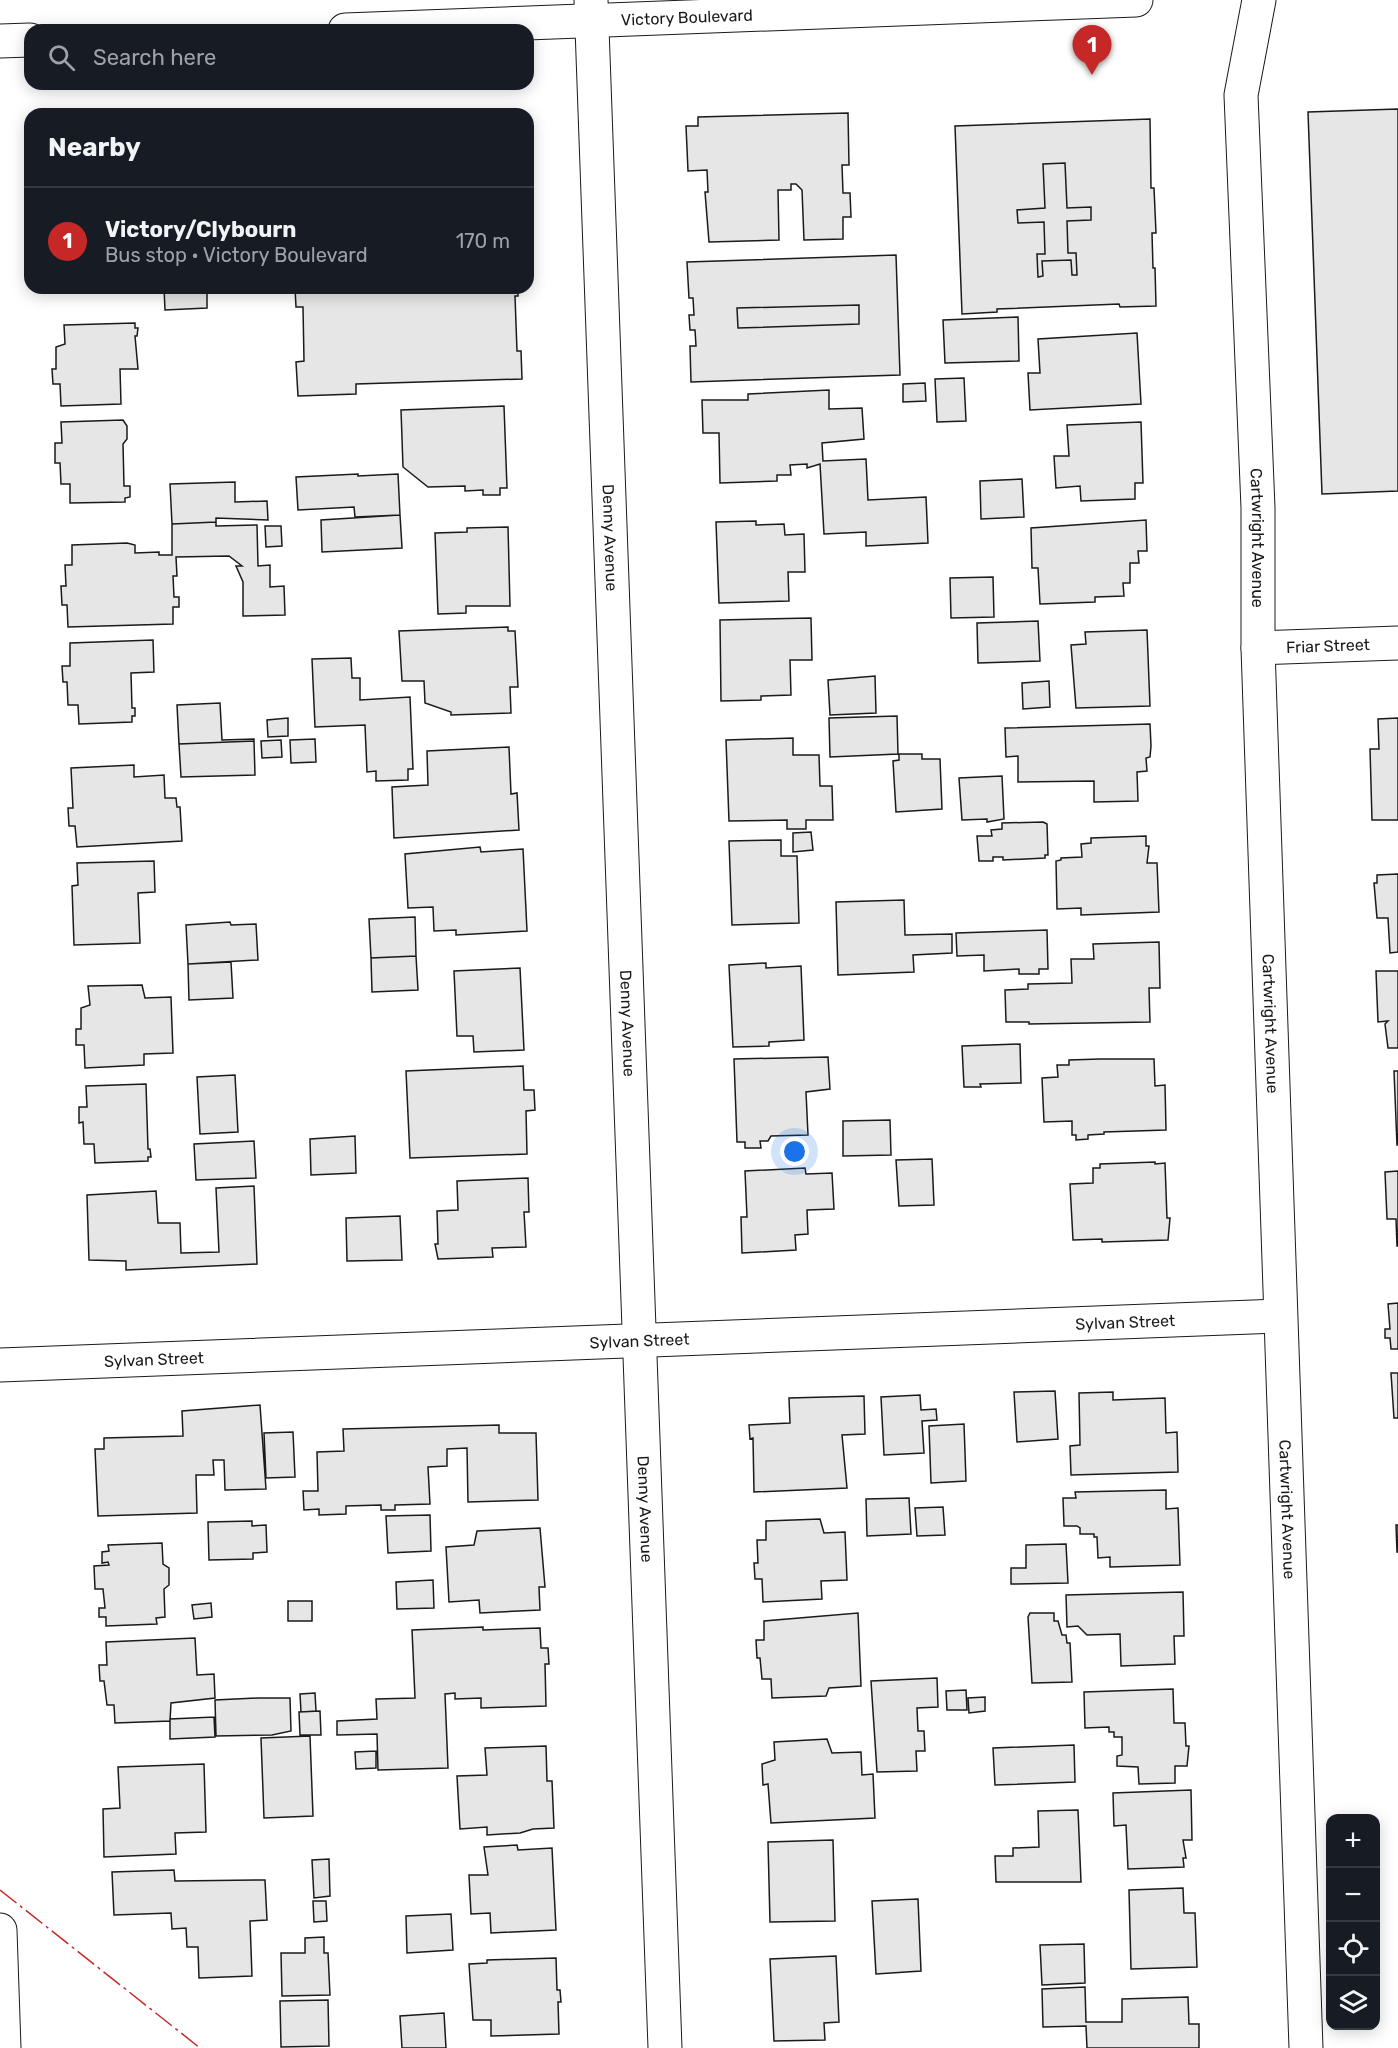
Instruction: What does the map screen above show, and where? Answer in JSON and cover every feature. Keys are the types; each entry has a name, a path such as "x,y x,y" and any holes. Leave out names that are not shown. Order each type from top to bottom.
{"street":[{"name":"Victory Boulevard","path":"423,24 591,11 1137,0"},
{"name":"Cartwright Avenue","path":"1259,0 1241,95 1258,508 1258,648 1306,2048"},
{"name":"Denny Avenue","path":"591,11 665,2048"},
{"path":"0,41 24,40"},
{"name":"Friar Street","path":"1258,648 1398,643"},
{"name":"Sylvan Street","path":"0,1365 1280,1316"},
{"path":"0,1930 4,2048"}],"building":[{"path":"1398,109 1398,491 1322,494 1308,112"},
{"path":"848,113 849,165 842,165 843,193 850,193 851,217 843,217 843,239 804,240 802,190 796,184 791,184 791,190 778,190 779,240 709,242 705,192 708,192 707,170 688,171 686,126 698,126 698,117"},
{"path":"1150,119 1151,188 1154,188 1156,233 1152,233 1156,306 1120,307 1119,304 997,309 997,312 962,314 955,126","holes":["1065,163 1067,208 1091,207 1091,220 1067,221 1068,253 1076,253 1077,275 1072,275 1071,260 1042,261 1043,276 1038,277 1037,254 1045,254 1044,222 1018,223 1017,210 1045,208 1043,164"]},
{"path":"1065,163 1067,208 1091,207 1091,220 1067,221 1068,253 1076,253 1077,275 1072,275 1071,260 1042,261 1043,276 1038,277 1037,254 1045,254 1044,222 1018,223 1017,210 1045,208 1043,164"},
{"path":"896,255 900,375 691,382 690,346 696,346 695,330 690,330 689,315 694,315 693,298 689,298 687,262","holes":["859,305 859,324 738,328 737,308"]},
{"path":"164,294 207,294 207,308 165,310"},
{"path":"295,294 518,294 515,296 517,351 521,351 522,379 356,384 356,394 298,396 296,362 304,361 303,307 296,307"},
{"path":"859,305 859,324 738,328 737,308"},
{"path":"1018,317 1019,361 945,363 943,320"},
{"path":"135,323 135,328 138,328 137,336 135,336 138,369 120,369 121,404 61,406 60,384 53,384 52,369 56,369 56,347 65,344 64,325"},
{"path":"1137,333 1141,404 1030,410 1028,373 1040,373 1038,339"},
{"path":"964,378 966,421 937,422 935,379"},
{"path":"925,383 926,401 903,402 903,384"},
{"path":"829,390 829,409 862,408 864,439 822,443 823,461 866,459 868,500 926,497 928,543 866,546 866,532 824,534 820,464 807,468 807,464 790,465 791,475 777,475 777,481 720,483 719,433 703,433 702,400 748,400 748,394"},
{"path":"504,406 507,488 500,488 500,495 483,495 483,490 465,491 465,486 428,487 403,467 401,410"},
{"path":"123,420 127,426 127,439 123,444 124,486 130,486 130,497 125,498 125,502 70,503 70,484 61,484 60,463 55,463 55,443 62,443 61,422"},
{"path":"1141,422 1143,483 1135,483 1135,499 1081,501 1080,486 1056,488 1054,456 1069,456 1067,425"},
{"path":"358,474 358,476 398,474 400,515 355,517 354,507 298,510 296,477"},
{"path":"1022,479 1024,517 981,519 980,481"},
{"path":"235,482 235,502 267,501 268,520 216,518 216,522 172,524 170,484"},
{"path":"400,515 402,548 322,552 321,520"},
{"path":"1146,520 1147,551 1138,551 1139,563 1130,563 1130,583 1123,583 1124,596 1095,597 1095,602 1040,604 1038,568 1032,568 1031,528"},
{"path":"756,521 756,525 784,524 785,535 804,534 805,572 788,572 789,601 719,603 716,522"},
{"path":"216,522 216,526 257,525 258,566 270,565 270,587 284,586 285,615 243,616 243,582 236,566 242,566 229,556 176,557 177,576 173,576 174,597 179,597 179,607 173,607 173,624 68,627 67,605 62,605 61,586 66,586 65,565 72,565 72,545 127,543 135,545 135,553 159,552 159,555 172,555 172,524"},
{"path":"265,526 281,526 282,546 266,547"},
{"path":"508,527 510,606 466,606 466,613 438,614 435,533 467,532 467,528"},
{"path":"993,577 994,617 951,618 950,578"},
{"path":"811,618 812,660 790,660 791,695 761,696 761,700 721,701 720,620"},
{"path":"1038,621 1040,661 978,663 977,623"},
{"path":"508,627 508,631 515,631 518,687 510,687 511,713 451,715 451,712 425,703 424,681 402,681 399,631"},
{"path":"1147,630 1150,706 1076,708 1071,645 1086,644 1085,632"},
{"path":"153,640 154,672 131,673 132,708 135,708 132,722 79,724 78,705 68,705 67,682 63,682 62,666 70,666 70,643"},
{"path":"351,658 352,678 360,678 360,700 410,697 413,769 408,769 408,780 376,781 376,771 367,772 365,725 315,727 312,659"},
{"path":"875,676 876,713 830,715 828,680"},
{"path":"1049,681 1050,707 1023,709 1022,683"},
{"path":"220,703 222,740 254,739 254,741 179,744 177,705"},
{"path":"897,716 898,754 830,757 829,718"},
{"path":"288,718 288,736 268,737 267,720"},
{"path":"1398,718 1398,820 1372,820 1370,749 1379,749 1378,719"},
{"path":"1150,724 1151,746 1150,757 1146,758 1147,771 1137,772 1138,801 1094,802 1094,781 1018,782 1018,756 1006,757 1005,728"},
{"path":"793,738 793,755 819,755 820,786 832,786 833,820 806,820 806,829 787,829 787,820 729,821 726,740"},
{"path":"315,739 316,762 291,763 290,740"},
{"path":"281,740 282,757 262,758 261,741"},
{"path":"254,741 255,775 181,777 179,744"},
{"path":"509,747 511,794 517,793 519,830 394,838 392,787 428,785 427,751"},
{"path":"899,754 922,754 922,759 940,759 942,809 896,812 893,761 899,760"},
{"path":"134,765 134,777 164,775 165,798 176,798 177,807 180,807 182,841 77,847 75,826 69,826 68,808 73,808 71,768"},
{"path":"1002,776 1004,819 987,822 987,819 962,820 959,778"},
{"path":"1043,822 1047,824 1048,855 1045,855 1045,858 1003,860 1003,857 993,857 993,861 979,861 977,836 992,836 991,830 1002,829 1002,823"},
{"path":"811,832 813,850 793,852 793,833"},
{"path":"1146,836 1146,846 1149,846 1147,863 1157,863 1159,912 1081,915 1081,908 1057,909 1056,861 1061,858 1082,857 1081,844 1091,843 1091,838"},
{"path":"781,840 781,856 797,856 799,923 732,925 729,841"},
{"path":"480,847 481,852 523,849 527,931 456,935 456,930 434,931 433,907 408,908 405,854"},
{"path":"154,861 155,892 138,893 140,943 74,945 72,886 78,885 77,863"},
{"path":"1398,874 1398,952 1390,953 1388,918 1377,918 1374,883 1377,883 1377,875"},
{"path":"904,900 905,935 952,934 952,953 913,955 914,972 838,975 836,902"},
{"path":"415,917 416,956 371,958 369,919"},
{"path":"230,922 231,925 256,924 258,960 188,964 186,925"},
{"path":"1047,930 1048,969 1039,969 1039,974 1019,974 1019,969 984,971 984,955 957,956 956,933"},
{"path":"1159,942 1160,988 1149,988 1150,1022 1029,1024 1029,1022 1006,1022 1005,990 1028,989 1028,984 1072,983 1071,959 1094,959 1093,944"},
{"path":"416,956 418,990 372,992 371,958"},
{"path":"231,962 233,998 189,1000 188,964"},
{"path":"766,963 766,968 801,966 804,1040 769,1042 769,1046 733,1047 729,965"},
{"path":"520,968 524,1050 474,1052 473,1036 457,1036 454,971"},
{"path":"1376,971 1398,971 1398,1048 1388,1048 1385,1024 1388,1021 1378,1022"},
{"path":"142,985 145,998 171,997 173,1053 144,1054 144,1065 85,1068 84,1045 76,1045 76,1029 81,1029 81,1008 90,1005 88,986"},
{"path":"1020,1044 1021,1083 980,1084 981,1087 964,1087 962,1046"},
{"path":"828,1057 830,1089 806,1092 808,1135 771,1136 768,1141 760,1141 761,1148 745,1148 745,1142 737,1142 734,1059"},
{"path":"1154,1059 1155,1086 1165,1085 1166,1130 1104,1132 1104,1134 1088,1135 1088,1139 1076,1140 1076,1135 1072,1135 1072,1121 1044,1122 1042,1078 1058,1077 1057,1065 1069,1065 1069,1060"},
{"path":"523,1066 524,1090 534,1090 535,1110 526,1111 527,1154 410,1158 406,1071"},
{"path":"1394,1071 1398,1071 1398,1145 1397,1145"},
{"path":"235,1075 238,1132 200,1134 197,1077"},
{"path":"146,1084 148,1149 150,1149 151,1157 148,1157 148,1161 95,1163 94,1144 84,1144 83,1122 79,1123 79,1107 87,1107 86,1086"},
{"path":"890,1120 891,1155 843,1156 843,1121"},
{"path":"355,1136 356,1173 311,1175 310,1139"},
{"path":"254,1141 256,1178 196,1180 194,1144"},
{"path":"932,1159 934,1205 899,1206 896,1160"},
{"path":"1155,1162 1155,1164 1165,1163 1167,1218 1170,1218 1168,1240 1102,1242 1102,1239 1073,1240 1070,1184 1093,1183 1093,1168 1100,1168 1100,1164"},
{"path":"805,1168 806,1174 832,1173 834,1209 807,1210 808,1234 795,1235 796,1250 742,1253 741,1217 747,1217 745,1171"},
{"path":"1398,1171 1397,1246 1396,1219 1387,1219 1385,1172"},
{"path":"528,1178 529,1212 524,1212 526,1247 492,1248 493,1257 438,1259 435,1244 438,1244 437,1211 458,1210 457,1181"},
{"path":"254,1186 257,1264 126,1270 126,1261 89,1260 87,1195 156,1191 158,1223 180,1223 181,1253 219,1252 216,1188"},
{"path":"400,1216 402,1260 347,1261 346,1218"},
{"path":"1398,1303 1398,1349 1391,1349 1390,1338 1385,1338 1385,1329 1390,1329 1388,1304"},
{"path":"1391,1373 1398,1373 1398,1418 1394,1418"},
{"path":"1055,1391 1058,1439 1017,1442 1014,1392"},
{"path":"1113,1392 1113,1400 1165,1398 1166,1433 1177,1432 1178,1472 1071,1475 1070,1446 1080,1445 1079,1393"},
{"path":"920,1395 921,1410 936,1409 937,1420 922,1421 924,1453 884,1455 881,1397"},
{"path":"864,1396 865,1434 842,1435 847,1488 754,1492 753,1438 750,1439 749,1425 790,1423 789,1398"},
{"path":"260,1405 266,1489 225,1490 224,1460 213,1460 214,1475 196,1475 197,1513 98,1516 95,1449 104,1449 104,1438 183,1436 182,1411"},
{"path":"964,1424 966,1481 931,1483 929,1426"},
{"path":"499,1425 499,1433 536,1433 538,1500 468,1502 467,1448 447,1449 447,1466 428,1467 430,1504 395,1505 395,1510 381,1510 381,1505 346,1506 346,1514 319,1515 319,1509 304,1510 303,1491 318,1491 317,1452 344,1451 343,1429"},
{"path":"293,1432 295,1477 266,1478 264,1433"},
{"path":"1166,1490 1166,1509 1178,1508 1180,1565 1110,1567 1110,1557 1098,1558 1097,1537 1094,1537 1094,1534 1080,1534 1080,1528 1077,1526 1064,1526 1063,1498 1076,1498 1075,1492"},
{"path":"909,1498 911,1534 867,1536 866,1499"},
{"path":"943,1507 945,1535 917,1536 915,1508"},
{"path":"430,1515 431,1551 388,1553 386,1516"},
{"path":"820,1519 824,1533 845,1532 847,1580 821,1581 822,1599 763,1602 762,1579 755,1579 754,1563 758,1563 757,1540 766,1540 766,1521"},
{"path":"252,1521 252,1526 266,1525 267,1552 253,1553 253,1559 209,1560 208,1522"},
{"path":"1396,1525 1398,1525 1398,1552 1397,1552"},
{"path":"540,1528 545,1587 539,1587 540,1610 480,1613 479,1600 449,1602 446,1547 474,1545 477,1531"},
{"path":"162,1543 163,1564 169,1568 169,1585 164,1589 165,1617 156,1618 157,1624 106,1626 106,1617 99,1617 99,1608 105,1608 103,1589 95,1589 94,1566 109,1565 108,1562 102,1563 102,1552 109,1551 108,1545"},
{"path":"1066,1544 1068,1583 1011,1584 1011,1568 1026,1568 1026,1545"},
{"path":"433,1580 434,1608 397,1609 396,1582"},
{"path":"1183,1592 1184,1636 1174,1636 1175,1664 1121,1666 1120,1634 1087,1635 1078,1626 1067,1627 1066,1595"},
{"path":"288,1601 312,1601 312,1621 288,1621"},
{"path":"211,1603 212,1617 194,1619 192,1605"},
{"path":"858,1613 861,1686 829,1688 826,1696 772,1698 771,1679 762,1679 760,1658 757,1658 756,1640 764,1640 764,1621"},
{"path":"1030,1613 1054,1613 1054,1621 1058,1621 1062,1635 1066,1635 1067,1643 1070,1643 1072,1682 1032,1683 1028,1617"},
{"path":"483,1627 483,1630 540,1628 541,1648 548,1648 549,1664 545,1664 546,1706 481,1708 481,1698 455,1699 455,1693 445,1694 448,1768 378,1770 377,1734 337,1735 337,1721 377,1719 376,1699 415,1698 412,1630"},
{"path":"195,1638 197,1675 214,1674 215,1698 171,1703 170,1721 115,1723 114,1705 107,1705 104,1681 100,1681 99,1665 107,1665 106,1642"},
{"path":"937,1678 938,1707 917,1708 918,1731 924,1731 925,1751 916,1751 917,1771 877,1772 871,1681"},
{"path":"1173,1689 1174,1723 1185,1723 1186,1746 1189,1746 1187,1766 1175,1766 1175,1783 1139,1784 1138,1767 1117,1766 1117,1756 1122,1755 1122,1737 1114,1737 1114,1732 1109,1732 1109,1727 1085,1728 1084,1692"},
{"path":"966,1690 967,1710 947,1710 946,1691"},
{"path":"315,1693 316,1711 301,1712 300,1694"},
{"path":"985,1697 985,1711 969,1713 968,1698"},
{"path":"290,1698 291,1731 272,1735 216,1736 215,1700"},
{"path":"320,1711 321,1735 300,1735 299,1712"},
{"path":"214,1717 215,1737 170,1739 170,1719"},
{"path":"310,1736 313,1816 264,1818 261,1738"},
{"path":"827,1739 832,1753 861,1752 862,1775 873,1774 875,1818 771,1823 768,1784 763,1785 762,1764 775,1760 774,1742"},
{"path":"1074,1745 1075,1782 995,1785 993,1748"},
{"path":"546,1746 547,1781 552,1781 554,1828 487,1835 487,1827 460,1829 457,1776 487,1775 485,1748"},
{"path":"376,1751 376,1768 356,1769 355,1752"},
{"path":"204,1764 206,1832 175,1833 176,1854 104,1857 103,1809 120,1808 118,1767"},
{"path":"1191,1790 1192,1840 1183,1840 1186,1858 1183,1858 1184,1867 1128,1869 1126,1825 1114,1826 1113,1793"},
{"path":"1078,1810 1081,1882 996,1882 995,1856 1013,1856 1013,1848 1039,1847 1038,1811"},
{"path":"833,1840 835,1921 770,1922 768,1842"},
{"path":"517,1845 518,1850 552,1848 556,1930 491,1933 490,1913 471,1914 469,1875 488,1875 484,1847"},
{"path":"329,1859 330,1896 314,1898 312,1860"},
{"path":"174,1870 175,1881 265,1880 267,1920 250,1921 252,1976 199,1978 198,1947 187,1947 186,1928 172,1929 171,1913 114,1915 112,1872"},
{"path":"1183,1888 1184,1913 1195,1913 1197,1967 1131,1969 1129,1890"},
{"path":"918,1899 921,1971 876,1974 872,1901"},
{"path":"313,1901 326,1901 327,1921 314,1922"},
{"path":"451,1914 453,1950 407,1953 406,1916"},
{"path":"324,1937 324,1953 328,1953 330,1995 282,1996 281,1953 305,1953 305,1938"},
{"path":"1084,1944 1085,1983 1042,1985 1040,1945"},
{"path":"836,1956 839,2022 824,2023 825,2040 774,2041 770,1959"},
{"path":"556,1958 557,1990 560,1990 561,2002 558,2002 559,2034 491,2036 491,2020 473,2020 469,1964 487,1963 487,1960"},
{"path":"1085,1987 1086,2022 1122,2022 1122,1999 1188,1997 1189,2024 1199,2024 1199,2048 1087,2048 1086,2026 1043,2027 1042,1989"},
{"path":"328,2000 329,2046 281,2047 280,2001"},
{"path":"444,2013 446,2048 402,2048 400,2016"}],"power":[{"path":"0,1890 200,2048"}],"place":[{"name":"Victory/Clybourn","path":"1092,75"}]}
